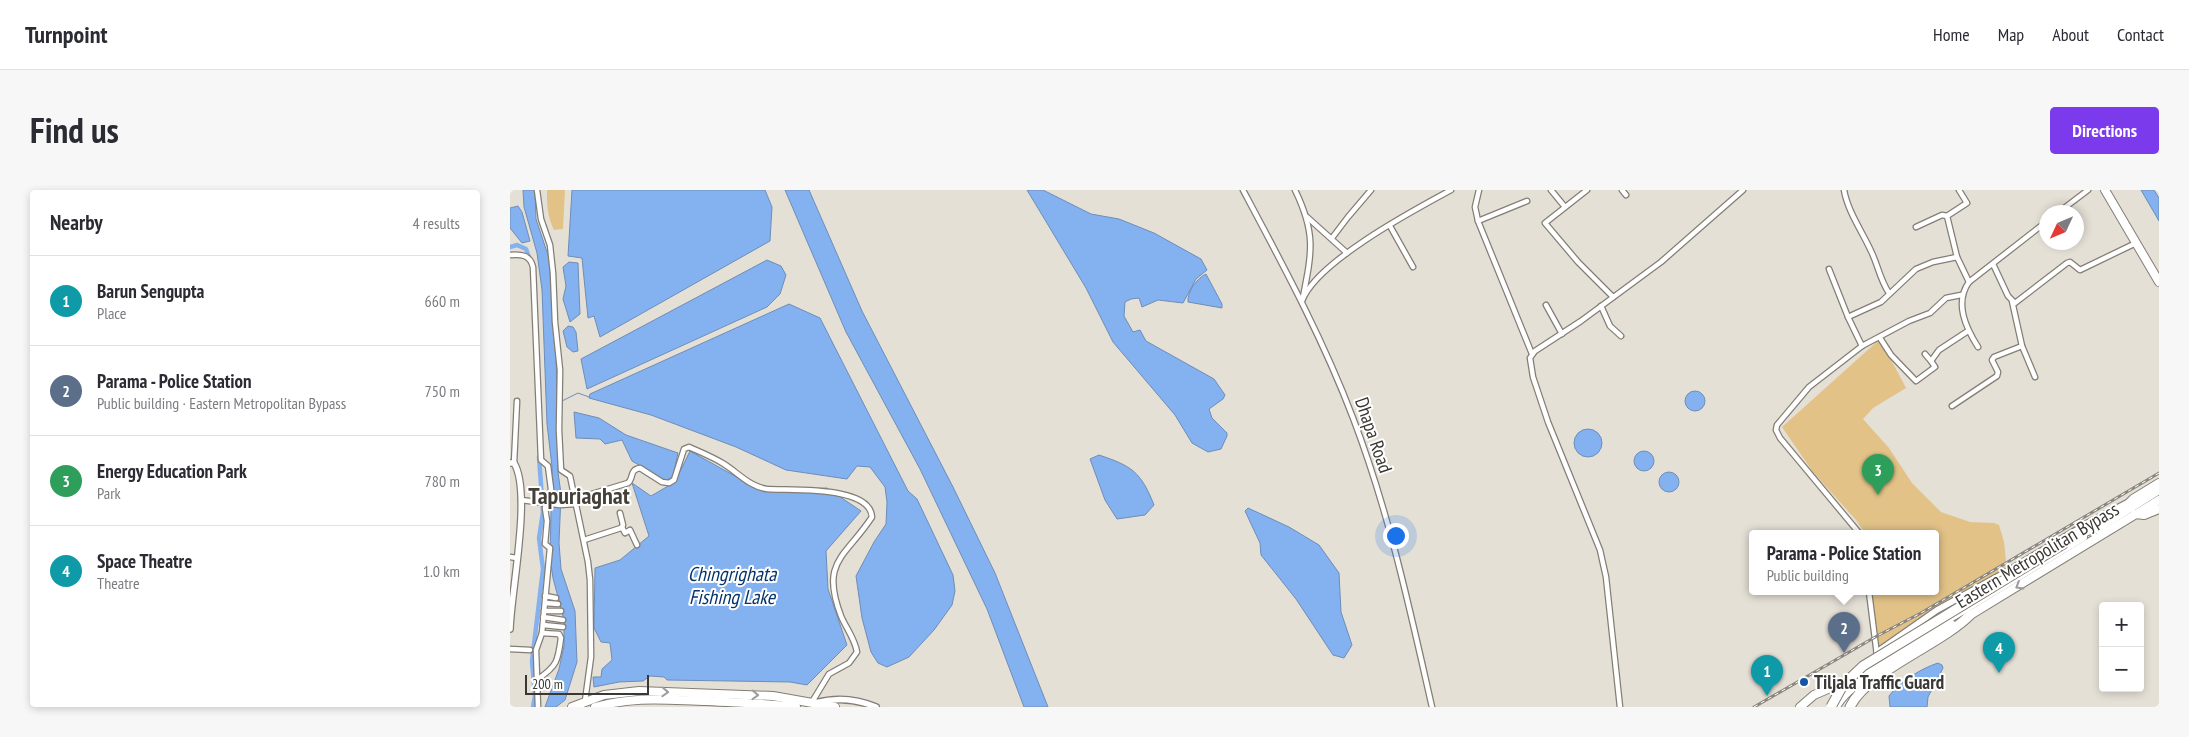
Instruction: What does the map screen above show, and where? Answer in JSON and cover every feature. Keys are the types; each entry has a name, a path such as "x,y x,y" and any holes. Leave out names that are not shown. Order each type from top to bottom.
{"highway":[{"path":"1831,707 1843,685 1863,666 2086,531 2102,526"},
{"path":"1850,707 1860,691 1874,680 1954,630 1970,615"}],"main road":[{"path":"2105,190 2159,282"},
{"path":"2116,517 2129,502 2159,488"},
{"path":"1800,707 1819,693 1830,690 2102,526 2159,488"},
{"name":"Eastern Metropolitan Bypass","path":"1836,707 1843,698 1871,675 2159,500"},
{"path":"2136,514 2144,515 2159,509"},
{"path":"572,707 604,695 639,691 772,696 835,707"},
{"path":"1819,693 1829,695 1836,707"},
{"path":"611,707 639,699"},
{"path":"595,707 616,701 639,699 756,703 796,707"},
{"path":"1807,707 1810,699"}],"street":[{"path":"537,190 541,220 550,245 553,273 555,322 560,364 559,437 562,470 570,476 576,501 591,591 590,657 584,701"},
{"name":"Dhapa Road","path":"1243,190 1303,300 1342,390 1390,531 1432,707"},
{"path":"1295,190 1307,217 1311,251 1303,300"},
{"path":"1332,238 1371,190"},
{"path":"1303,300 1320,278 1360,243 1451,190"},
{"path":"1479,190 1475,207 1478,221 1532,354 1530,363 1542,405 1600,550 1606,577 1620,707"},
{"path":"1551,190 1565,207"},
{"path":"1622,190 1626,195"},
{"path":"1532,354 1661,262 1743,190"},
{"path":"1844,190 1850,210 1872,252 1880,279 1889,294"},
{"path":"1947,216 1967,203 1959,190"},
{"path":"2068,205 2088,190"},
{"path":"1584,191 1545,223 1578,262 1613,297"},
{"path":"1478,221 1527,201"},
{"path":"1916,227 1942,214 1947,216"},
{"path":"1947,216 1957,257 1969,282"},
{"path":"1307,217 1347,253"},
{"path":"1390,226 1413,267"},
{"path":"1978,347 1968,331 1963,314 1961,294 1969,282 2039,228"},
{"path":"2012,301 2015,303 2019,301 2067,263 2070,262 2080,270 2136,243"},
{"path":"510,255 528,256 532,260 534,267 541,460 548,466 551,489 545,508 547,522 545,542 550,548 545,603 542,633 536,650 538,707"},
{"path":"1848,317 1871,307 1889,294 1916,269 1957,257"},
{"path":"1993,264 2012,301 2022,346 2035,377"},
{"path":"1829,269 1862,346"},
{"path":"1857,530 1822,490 1776,430 1777,425 1808,386 1862,346 1880,338 1909,320 1930,313 1946,298 1961,294"},
{"path":"1546,305 1562,334"},
{"path":"1601,306 1610,326 1620,336"},
{"path":"1931,361 1939,350 1968,331"},
{"path":"1880,338 1891,355 1916,381 1935,368 1925,354"},
{"path":"1952,406 1997,376 1998,372 1992,360 1994,357 2022,346"},
{"path":"510,629 513,557 522,511 518,471 512,463 517,401"},
{"path":"521,500 560,505 576,501 625,485 630,482 632,472 640,468 662,482 669,483 674,480 684,449 689,447 716,459 759,487 827,492 860,500 867,505 872,517 841,555 833,578 837,605 857,652 849,663 829,674 814,702"},
{"path":"1877,652 1938,610 2010,570 2088,523 2129,502"},
{"path":"620,513 622,527 625,532 630,530 636,546"},
{"path":"584,540 622,527"},
{"path":"1869,595 1877,662"},
{"path":"545,596 556,598"},
{"path":"545,603 558,604"},
{"path":"544,611 560,611"},
{"path":"543,617 562,620"},
{"path":"542,625 563,627"},
{"path":"538,679 550,671 558,662 561,638 558,634 542,633"},
{"path":"510,649 530,650"},
{"path":"814,702 848,699 876,707"}],"shaded area":[{"path":"547,190 565,190 563,229 554,230 548,210"},
{"path":"1880,339 1906,388 1873,408 1863,419 1889,448 1912,483 1941,512 1970,522 1999,525 2004,542 2007,571 1880,648 1877,647 1871,595 1939,595 1939,530 1863,530 1813,472 1782,427"}],"water":[{"path":"523,190 535,190 536,219 549,258 556,350 558,472 561,494 559,543 561,569 575,611 577,662 565,700 556,707 545,707 559,669 564,646 564,620 550,558 552,467 547,424 542,290 537,253 524,207"},
{"path":"572,190 765,190 772,207 770,241 600,337 594,316 588,318 582,258 568,256"},
{"path":"785,190 809,190 862,311 995,573 1048,707 1024,707 987,609 920,469 846,332"},
{"path":"1027,190 1043,190 1091,214 1119,219 1154,233 1201,259 1207,270 1196,279 1183,303 1158,300 1142,307 1139,298 1131,299 1125,302 1124,316 1133,332 1140,330 1146,341 1214,379 1225,395 1223,399 1209,409 1212,418 1227,433 1221,449 1208,452 1192,443 1175,415 1113,342 1086,288"},
{"path":"2141,190 2154,190 2159,198 2159,221"},
{"path":"518,206 522,212 530,241 522,243 510,228 510,208"},
{"path":"767,260 781,266 786,275 780,294 767,307 587,389 581,359"},
{"path":"569,262 578,263 580,314 570,322 563,299 566,286 563,267"},
{"path":"1206,274 1222,304 1222,308 1188,302 1193,286"},
{"path":"789,304 820,318 908,491 917,499 953,575 955,591 952,605 934,630 909,657 887,667 878,663 871,652 862,618 856,576 886,524 887,502 885,487 870,467 857,466 847,479 786,470 736,447 651,415 589,398 590,394"},
{"path":"568,326 573,327 576,332 578,351 573,352 567,347 563,331"},
{"path":"1695,391 1702,394 1705,401 1702,408 1695,411 1688,408 1685,401 1688,394"},
{"path":"574,412 599,418 626,435 678,453 673,476 666,481 632,461 622,440 605,444 600,439 576,438"},
{"path":"1588,429 1598,433 1602,443 1598,453 1588,457 1578,453 1574,443 1578,433"},
{"name":"Chingrighata Fishing Lake","path":"690,451 760,490 827,488 861,511 826,551 828,589 847,645 807,685 790,682 667,680 664,677 650,676 643,681 619,682 594,687 593,677 601,677 602,669 612,660 610,643 601,642 594,628 595,568 620,560 649,536 632,483 651,496 675,482"},
{"path":"1640,451 1648,451 1654,457 1654,465 1648,471 1640,471 1634,465 1634,457"},
{"path":"1099,455 1120,463 1140,478 1154,505 1145,515 1117,519 1105,500 1090,459"},
{"path":"1669,472 1676,475 1679,482 1676,489 1669,492 1662,489 1659,482 1662,475"},
{"path":"1248,508 1289,527 1319,545 1339,573 1341,612 1352,645 1344,658 1333,655 1296,599 1261,555 1260,543 1245,511"},
{"path":"1938,663 1943,668 1928,697 1927,707 1890,707 1889,696 1893,691 1918,672"}],"waterway":[{"path":"510,247 517,245 526,249 530,260"},
{"path":"562,401 578,393 589,397"},
{"path":"533,707 535,696 532,661 543,569 539,538 543,512 539,457"}],"railway":[{"path":"1754,707 1877,636 1921,613 2159,473"}],"place":[{"name":"Energy Education Park","path":"1878,495"},
{"name":"Parama - Police Station","path":"1844,653"},
{"name":"Space Theatre","path":"1999,673"},
{"name":"Tiljala Traffic Guard","path":"1804,682"},
{"name":"Barun Sengupta","path":"1767,696"}],"district":[{"name":"Tapuriaghat","path":"579,496"}]}
